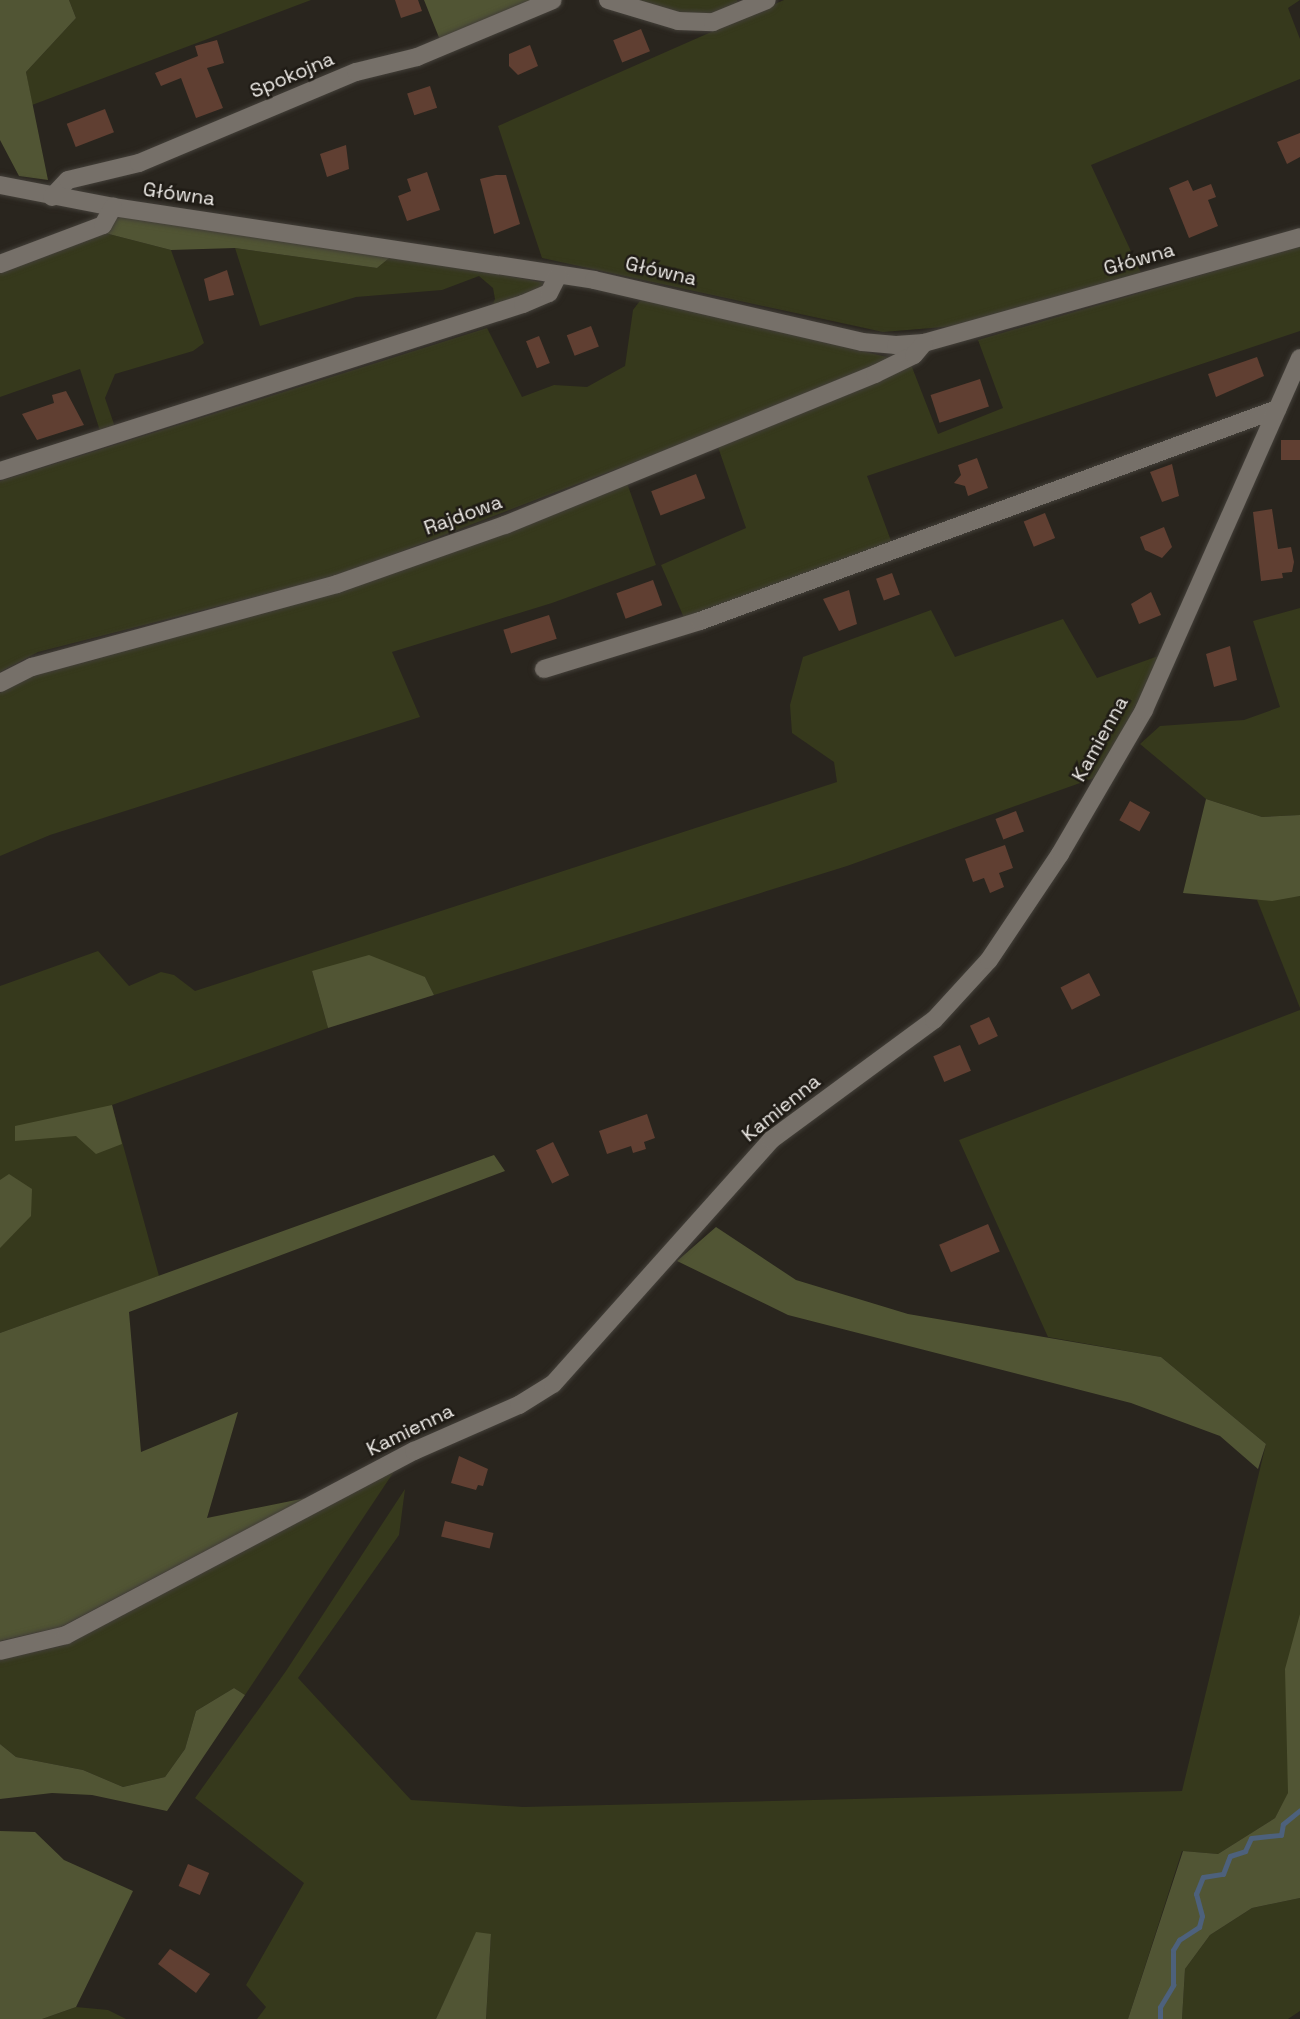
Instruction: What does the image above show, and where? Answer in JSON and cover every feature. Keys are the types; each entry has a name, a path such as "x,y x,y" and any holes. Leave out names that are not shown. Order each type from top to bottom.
{"street":[{"name":"Spokojna","path":"52,196 68,180 139,163 356,72 417,57 552,0"},
{"path":"608,0 678,21 713,22 767,0"},
{"name":"Główna","path":"0,185 113,207 646,290 862,342 924,343 1300,237"},
{"path":"0,264 103,225 113,207"},
{"path":"0,471 523,304 549,293 558,275"},
{"name":"Rajdowa","path":"0,683 32,667 337,584 505,525 875,374 914,355 924,343"},
{"name":"Kamienna","path":"0,1651 66,1635 414,1451 519,1405 553,1384 771,1140 934,1020 989,960 1060,854 1143,710 1300,358"},
{"path":"544,669 700,621 1278,409"}],"green space":[{"path":"0,0 69,0 76,18 26,72 48,180 19,176 0,140"},
{"path":"69,0 311,0 32,105 26,72 76,18"},
{"path":"424,0 538,0 440,40"},
{"path":"626,0 737,0 738,3 713,15 683,15"},
{"path":"784,0 1300,0 1288,8 1300,39 1300,79 1091,165 1142,275 956,326 883,332 542,258 498,126"},
{"path":"119,216 393,255 377,268 235,248 171,250 101,232"},
{"path":"101,232 171,250 204,343 193,351 115,374 105,398 116,430 101,434 80,369 0,397 0,271"},
{"path":"1300,246 1300,331 867,476 893,546 685,620 661,565 746,528 718,447 910,362 938,434 1003,408 978,340"},
{"path":"235,248 377,268 393,255 546,283 543,291 490,310 495,299 493,288 479,276 442,290 356,297 260,326"},
{"path":"642,298 891,358 872,371 337,576 38,652 0,672 0,481 487,328 522,397 554,385 587,387 625,366 633,310"},
{"path":"627,483 656,565 552,603 392,652 420,717 50,835 0,856 0,693 15,680"},
{"path":"1300,608 1300,815 1262,817 1206,799 1140,744 1160,726 1244,720 1280,707 1253,621"},
{"path":"931,610 955,657 1063,619 1097,678 1164,654 1097,777 847,866 434,995 425,977 312,971 328,1028 112,1105 159,1276 0,1333 0,986 98,951 129,986 161,972 174,975 195,991 837,782 834,762 792,733 790,705 803,657"},
{"path":"1206,799 1262,817 1300,815 1300,896 1272,901 1183,893"},
{"path":"1300,896 1300,1008 1257,900"},
{"path":"369,955 425,977 434,995 328,1028 312,971"},
{"path":"1300,1010 1300,1619 1286,1677 1289,1793 1275,1818 1218,1854 1182,1851 1128,2019 486,2019 491,1935 476,1933 436,2019 257,2019 266,2007 246,1985 304,1883 195,1798 286,1671 405,1489 399,1535 298,1678 411,1800 523,1807 1182,1791 1266,1444 1161,1357 1048,1337 959,1140"},
{"path":"112,1105 122,1144 96,1154 76,1136 15,1141 15,1126"},
{"path":"494,1155 505,1171 129,1312 141,1452 238,1412 207,1518 306,1498 61,1627 0,1641 0,1333"},
{"path":"9,1174 32,1189 31,1216 0,1248 0,1180"},
{"path":"716,1227 796,1280 908,1314 1161,1357 1266,1444 1258,1469 1220,1436 1131,1403 788,1315 677,1261"},
{"path":"397,1467 245,1695 234,1688 196,1711 185,1749 165,1777 123,1787 83,1770 16,1757 0,1744 0,1659 62,1646"},
{"path":"1300,1614 1300,1898 1252,1908 1210,1935 1185,1969 1182,2019 1128,2019 1183,1851 1218,1854 1275,1818 1288,1793 1285,1669"},
{"path":"234,1688 245,1695 167,1811 92,1795 52,1793 0,1799 0,1744 16,1757 83,1770 123,1787 165,1777 185,1749 196,1711"},
{"path":"0,1831 35,1832 64,1860 133,1891 76,2007 42,2019 0,2019"},
{"path":"1300,1898 1300,2011 1288,2019 1182,2019 1185,1969 1210,1935 1252,1908"},
{"path":"476,1932 491,1934 486,2019 436,2019"},
{"path":"76,2007 108,2010 126,2019 42,2019"}],"building":[{"path":"395,0 418,0 422,11 401,18"},
{"path":"641,29 650,51 622,62 613,40"},
{"path":"217,40 224,63 207,68 223,108 196,118 181,78 161,86 155,73 198,56 195,46"},
{"path":"530,45 538,66 518,75 509,66 509,54"},
{"path":"430,86 437,108 414,115 407,93"},
{"path":"105,109 114,132 76,147 67,124"},
{"path":"1300,133 1300,157 1287,164 1277,142"},
{"path":"346,145 349,169 327,177 320,154"},
{"path":"427,172 440,210 407,221 398,196 411,191 407,179"},
{"path":"506,175 520,224 494,234 480,179"},
{"path":"1188,180 1193,191 1211,184 1216,197 1208,200 1218,226 1189,238 1169,188"},
{"path":"227,270 234,295 209,301 204,279"},
{"path":"591,326 599,347 575,356 567,335"},
{"path":"539,336 550,363 537,368 526,341"},
{"path":"1257,357 1264,376 1216,397 1208,374"},
{"path":"980,379 989,407 940,423 931,395"},
{"path":"66,391 84,425 37,440 22,414 54,403 52,395"},
{"path":"1281,440 1300,440 1300,460 1281,460"},
{"path":"977,458 988,488 968,496 965,486 954,483 961,475 958,465"},
{"path":"1172,464 1179,496 1162,502 1150,472"},
{"path":"696,474 705,498 661,515 651,491"},
{"path":"1272,509 1278,549 1291,547 1294,562 1292,572 1282,573 1283,578 1261,581 1253,512"},
{"path":"1045,513 1055,538 1034,547 1024,522"},
{"path":"1164,527 1172,547 1162,558 1145,550 1140,537"},
{"path":"892,573 900,595 884,600 876,579"},
{"path":"653,580 662,605 626,619 616,593"},
{"path":"849,590 857,624 839,631 823,599"},
{"path":"1151,592 1161,615 1139,624 1131,604"},
{"path":"549,615 557,639 511,654 503,630"},
{"path":"1230,646 1237,680 1214,687 1206,654"},
{"path":"1130,801 1150,812 1139,831 1119,820"},
{"path":"1016,811 1024,832 1003,839 995,819"},
{"path":"1005,845 1013,868 999,873 1004,887 990,893 984,878 973,882 965,859"},
{"path":"1089,973 1100,995 1072,1010 1060,988"},
{"path":"989,1017 998,1036 979,1045 970,1026"},
{"path":"960,1045 971,1071 944,1082 933,1056"},
{"path":"647,1114 655,1138 644,1142 646,1149 633,1153 631,1146 607,1154 599,1131"},
{"path":"553,1142 569,1175 552,1184 536,1150"},
{"path":"988,1224 1000,1252 951,1272 939,1245"},
{"path":"459,1456 488,1469 483,1486 478,1485 476,1490 451,1483"},
{"path":"445,1521 494,1533 490,1549 441,1537"},
{"path":"188,1864 209,1873 200,1895 179,1886"},
{"path":"170,1949 210,1974 196,1993 158,1964"}],"waterway":[{"path":"1160,2019 1160,2007 1173,1985 1173,1950 1179,1940 1199,1927 1202,1916 1196,1894 1203,1877 1223,1874 1230,1856 1245,1851 1251,1838 1281,1835 1283,1824 1300,1810"}]}
